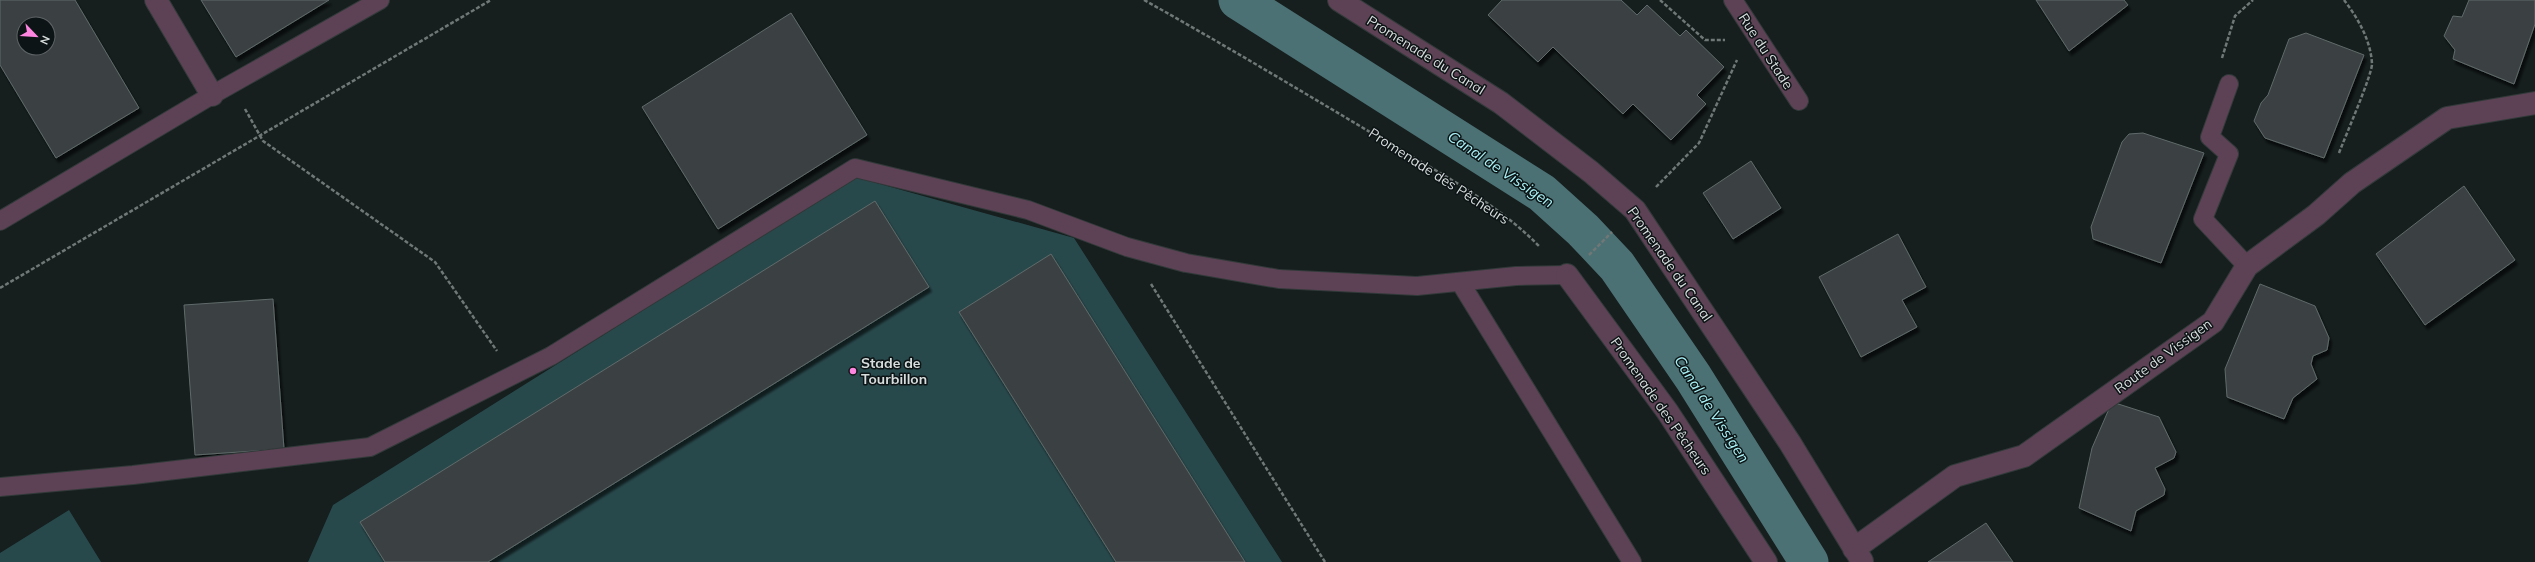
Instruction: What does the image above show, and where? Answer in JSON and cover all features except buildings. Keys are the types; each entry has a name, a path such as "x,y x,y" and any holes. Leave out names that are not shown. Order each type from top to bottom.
{"street":[{"path":"156,0 212,95"},
{"name":"Promenade du Canal","path":"1339,0 1501,103 1591,172 1635,210 1749,380 1858,556"},
{"name":"Route de Vissigen","path":"1858,556 1955,476 2024,456 2213,322 2247,266 2316,215 2352,183 2447,118 2535,103"},
{"name":"Promenade des Pêcheurs","path":"1567,275 1667,411 1766,562"}],"lane":[{"path":"0,221 212,95 380,0"},
{"name":"Rue du Stade","path":"1733,0 1753,40 1799,101"},
{"path":"2229,84 2210,137 2229,154 2203,220 2247,266"},
{"path":"0,487 133,475 370,447 551,356 855,168 1028,210 1127,247 1186,263 1279,279 1418,286 1516,276 1567,275"},
{"path":"1460,282 1632,562"}],"path":[{"path":"0,288 491,0"},
{"name":"Promenade des Pêcheurs","path":"1144,0 1224,45 1479,199 1536,242 1567,275"},
{"path":"1586,257 1635,210 1699,144 1753,40 1705,40 1660,0"},
{"path":"2229,84 2219,72 2223,50 2235,16 2253,0"},
{"path":"2337,158 2372,65 2368,44 2359,21 2344,0"},
{"path":"231,84 263,141 435,262 513,375"},
{"path":"1127,247 1324,562"}],"shaded area":[{"name":"Stade de Tourbillon","path":"855,177 1074,238 1282,562 308,562 333,505"},
{"path":"69,510 101,562 0,562 0,553"}],"waterway":[{"name":"Canal de Vissigen","path":"1238,0 1542,193 1583,230 1617,266 1693,377 1809,562"}],"place":[{"name":"Stade de Tourbillon","path":"853,371"}]}
